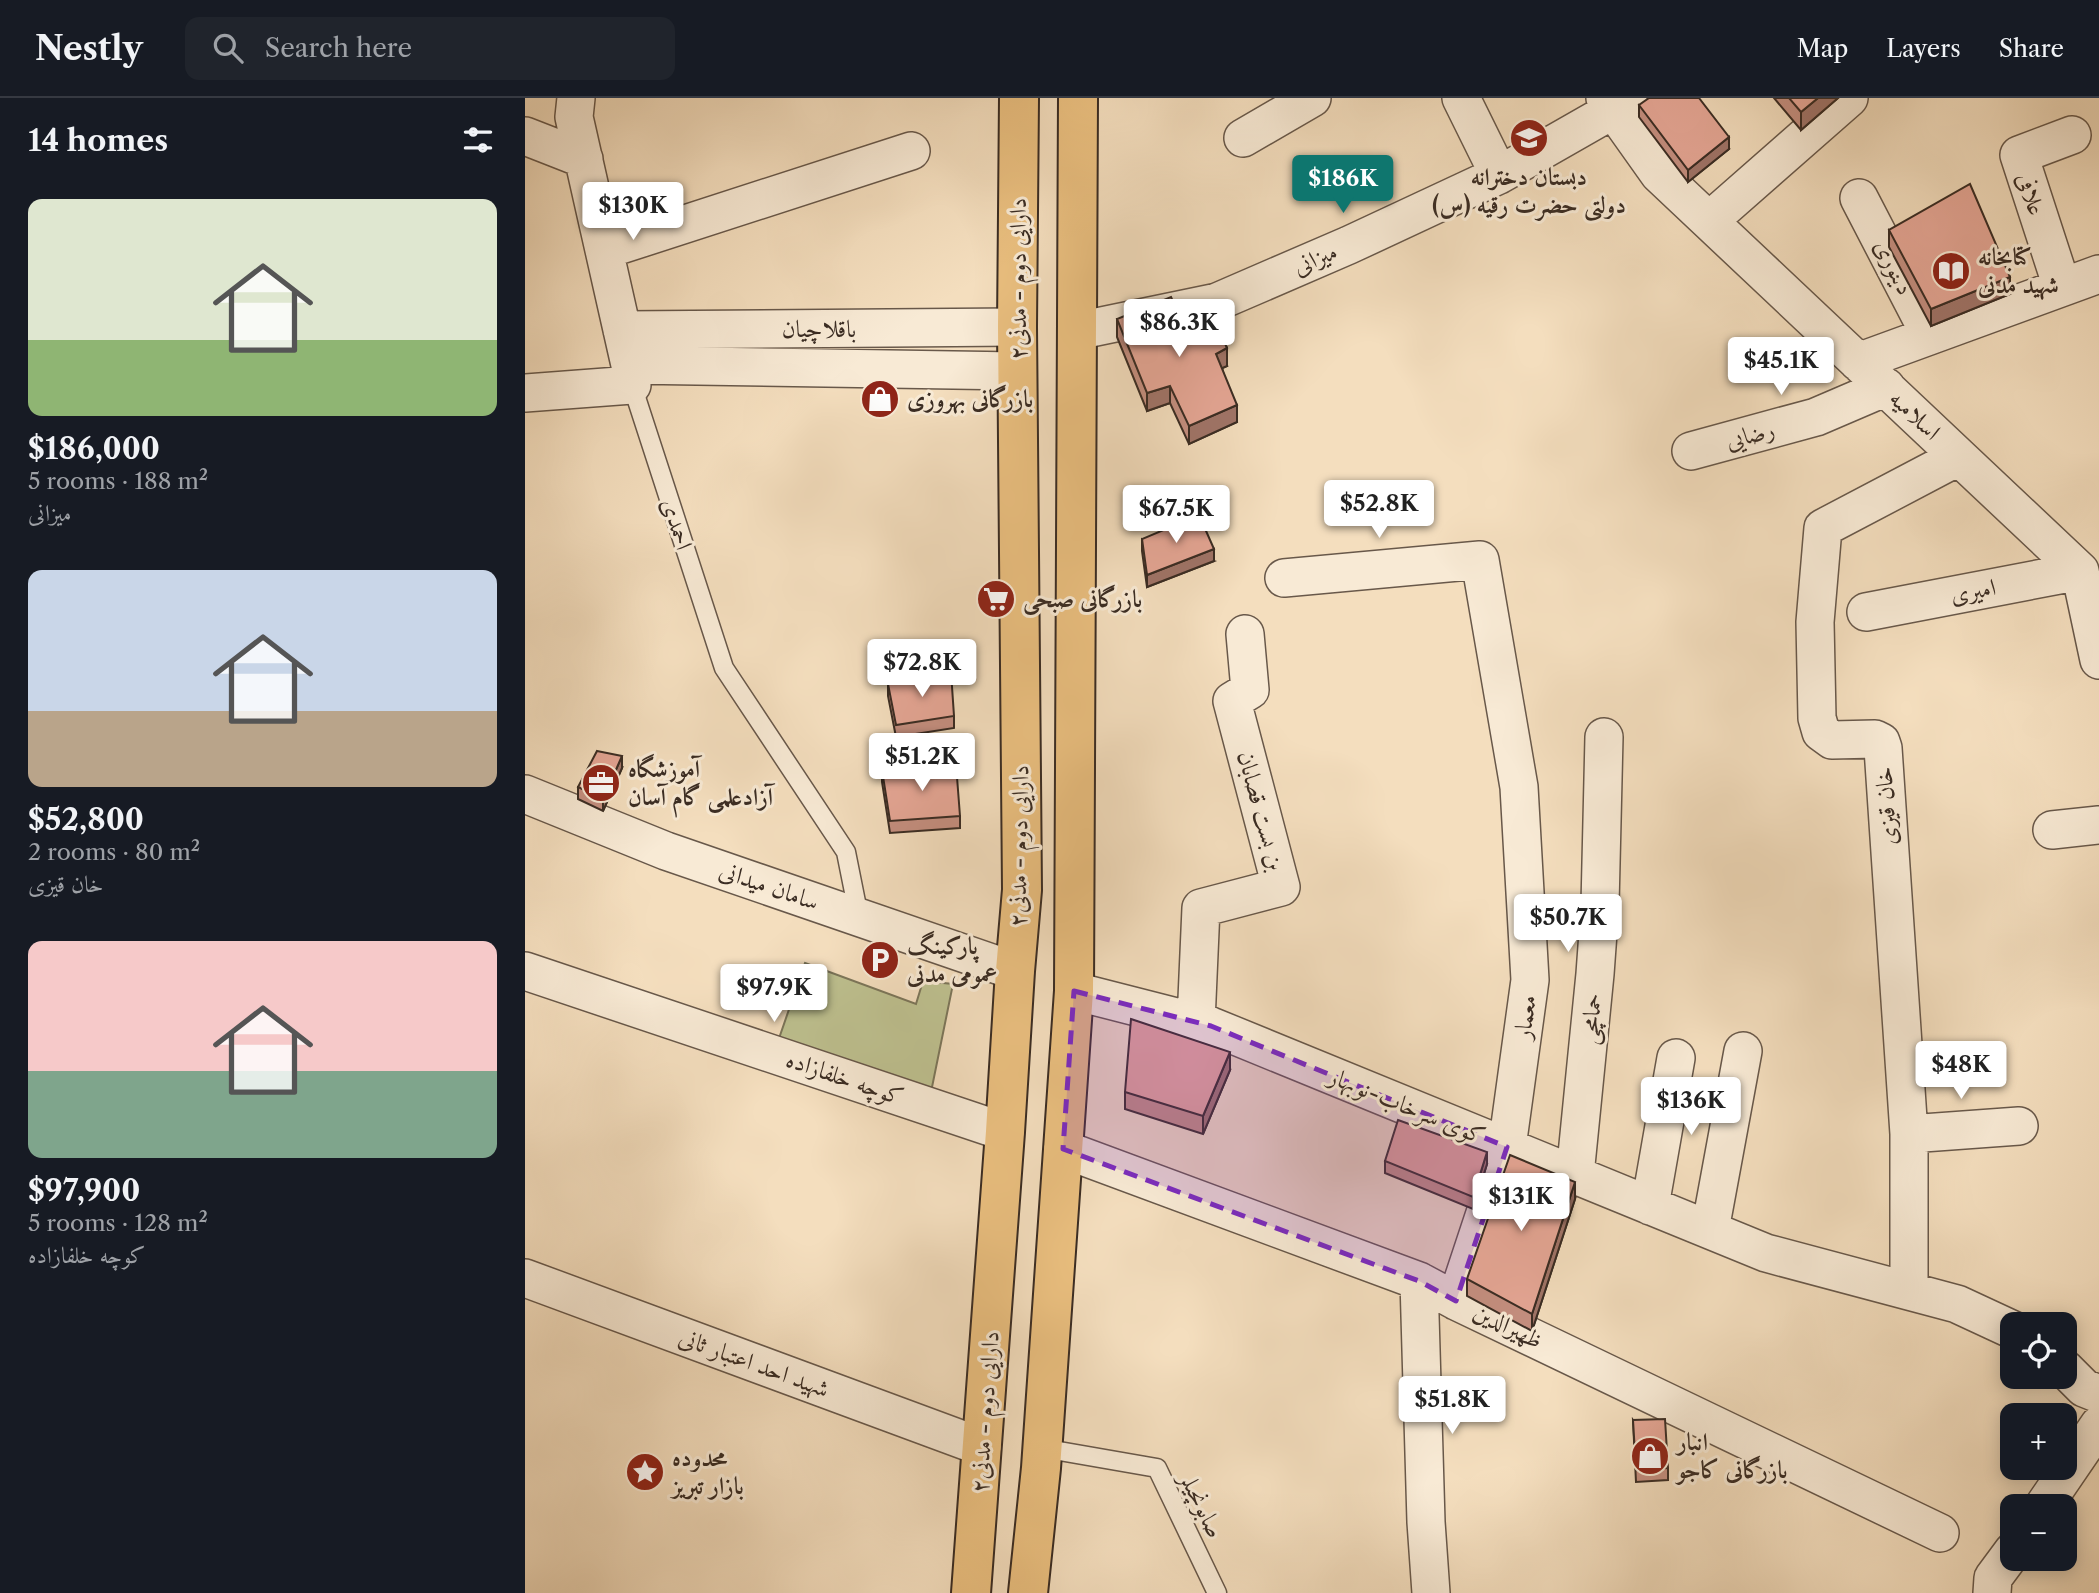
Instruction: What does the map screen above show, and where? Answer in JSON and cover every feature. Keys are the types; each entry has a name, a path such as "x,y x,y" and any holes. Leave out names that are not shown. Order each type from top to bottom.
{"main road":[{"name":"دارایی دوم - مدنی۲","path":"971,1593 1022,890 1017,371 1019,98"},
{"path":"1028,1593 1042,1448 1074,991 1078,98"}],"street":[{"name":"احمدی","path":"576,98 574,117 631,375"},
{"path":"1243,138 1312,98"},
{"path":"1461,98 1499,175"},
{"path":"1709,221 1849,98"},
{"name":"میزانی","path":"1077,331 1217,302 1349,245 1499,175 1615,102"},
{"name":"اسلامیه","path":"1615,102 1659,174 1958,457 2089,566"},
{"name":"علافی","path":"2062,287 2019,155 2072,135"},
{"path":"525,136 584,159"},
{"path":"605,250 911,151"},
{"name":"دینوری","path":"1859,198 1930,335"},
{"path":"1858,362 2099,274"},
{"name":"باقلاچیان","path":"622,330 1017,327"},
{"path":"851,328 852,369"},
{"name":"باقلاچیان","path":"525,393 631,375 852,369 1017,371"},
{"name":"رضایی","path":"1691,451 1816,417 1886,387"},
{"name":"خان قیزی","path":"1909,1291 1909,1134 1883,748 1881,742 1875,739 1832,740 1821,733 1817,718 1815,622 1823,528 1958,457"},
{"name":"معمار","path":"1284,578 1480,560 1519,787 1530,980 1507,1147 1456,1301"},
{"path":"2089,566 2099,660"},
{"name":"امیری","path":"1866,612 2089,566"},
{"name":"بن بست قصابان","path":"1196,1022 1201,908 1281,887 1232,701 1250,690 1245,634"},
{"name":"حمامچی","path":"1575,1175 1600,905 1604,737"},
{"name":"سامان میدانی","path":"525,794 666,851 1015,971"},
{"path":"2052,830 2099,825"},
{"name":"کوچه خلفازاده","path":"525,971 1005,1132"},
{"name":"کوی سرخاب-نوبهار","path":"1074,991 1211,1026 1766,1253 1957,1304 2000,1324"},
{"path":"1710,1230 1743,1051"},
{"path":"1650,1206 1676,1058"},
{"path":"1909,1134 2019,1126"},
{"name":"ظهیرالدین","path":"1063,1149 1419,1281 1940,1533"},
{"name":"شهید احد اعتبار ثانی","path":"525,1278 982,1447"},
{"path":"1419,1281 1426,1522 1431,1593"},
{"path":"2077,1381 2084,1388 2099,1394"},
{"path":"2052,1494 2099,1426"},
{"path":"1992,1593 1993,1578 2000,1569"}],"lane":[{"name":"احمدی","path":"631,375 724,668 846,852 859,917"},
{"name":"صابونچیلر","path":"1042,1448 1157,1468 1217,1593"}],"highlighted area":[{"path":"1074,991 1211,1026 1507,1147 1456,1301 1419,1281 1063,1149"}],"green space":[{"path":"805,963 916,1004 923,981 953,984 930,1097 775,1050"}],"building":[{"path":"1649,98 1699,98 1729,137 1688,170 1639,105"},
{"path":"1789,98 1818,98 1801,112"},
{"name":"کتابخانه شهید مدنی","path":"1970,184 2010,277 1931,309 1889,230"},
{"path":"1171,297 1182,323 1200,316 1205,328 1216,323 1227,348 1216,354 1237,405 1189,426 1170,386 1147,393 1117,319"},
{"path":"1199,515 1214,549 1147,575 1142,539"},
{"path":"951,672 954,716 896,725 888,684"},
{"path":"597,751 622,756 603,799 578,787"},
{"path":"956,764 960,816 890,821 882,770"},
{"path":"1131,1019 1230,1052 1203,1116 1125,1092"},
{"path":"1398,1120 1487,1152 1473,1197 1385,1161"},
{"path":"1510,1155 1575,1182 1532,1314 1467,1279"},
{"name":"انبار بازرگانی کاجو","path":"1665,1419 1668,1468 1636,1470 1633,1420"}],"place":[{"name":"دبستان دخترانه دولتی حضرت رقیه (س)","path":"1529,138"},
{"name":"کتابخانه شهید مدنی","path":"1951,271"},
{"name":"بازرگانی بهروزی","path":"880,399"},
{"name":"بازرگانی صبحی","path":"996,599"},
{"name":"آموزشگاه آزادعلمی گام آسان","path":"601,783"},
{"name":"پارکینگ عمومی مدنی","path":"880,960"},
{"name":"انبار بازرگانی کاجو","path":"1650,1456"},
{"name":"محدوده بازار تبریز","path":"645,1472"}]}
